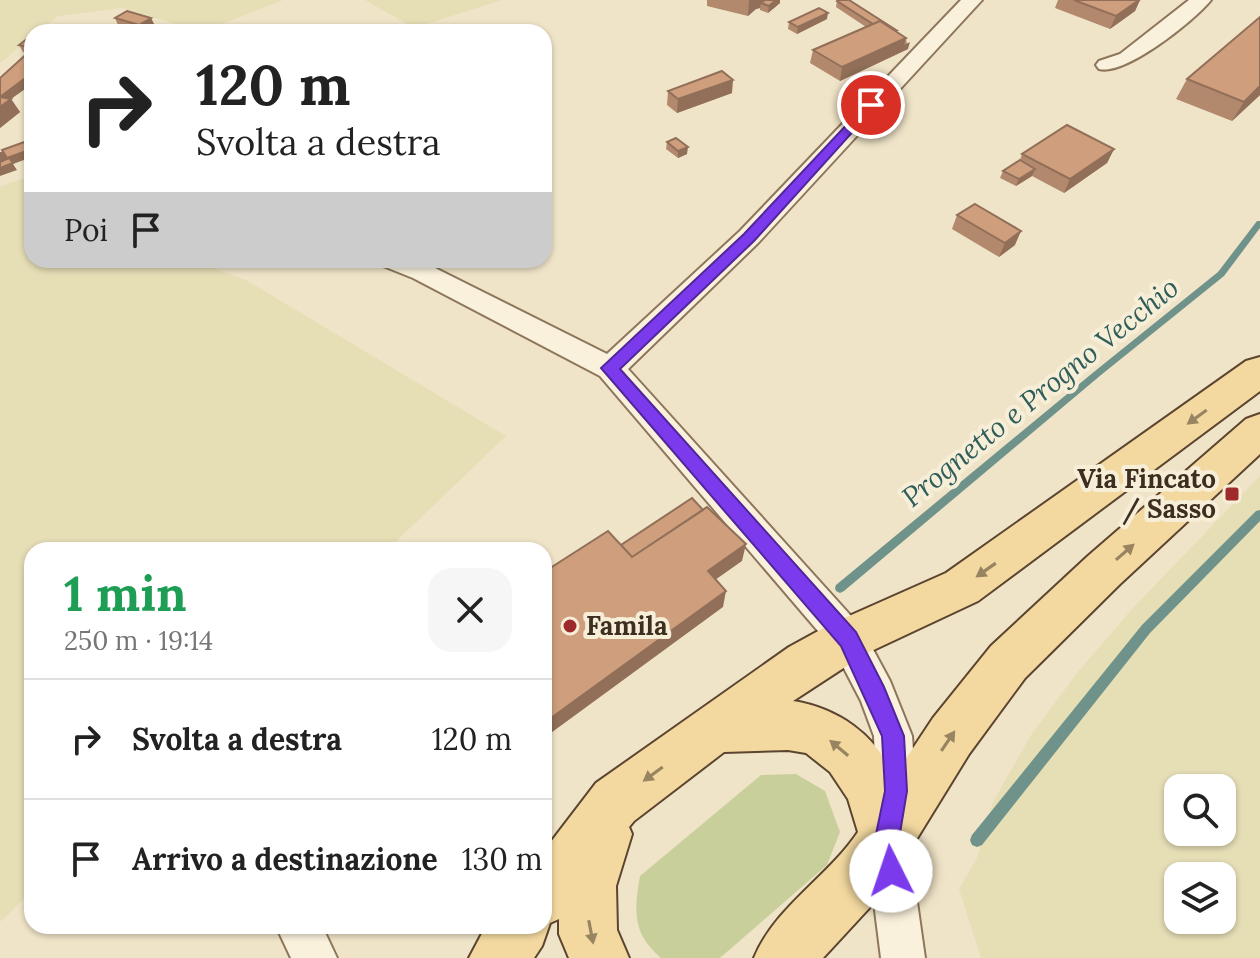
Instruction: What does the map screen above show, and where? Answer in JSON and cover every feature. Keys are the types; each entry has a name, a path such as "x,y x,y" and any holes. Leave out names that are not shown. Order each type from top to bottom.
{"main road":[{"path":"552,886 615,802 715,727 806,663 848,639 962,587 1260,371"},
{"path":"783,958 864,872 951,736 1008,662 1104,570 1250,442"},
{"path":"715,727 788,725 817,730 848,754 871,786 887,839"},
{"path":"600,958 588,934 588,886 615,802"},
{"path":"498,958 516,934"}],"street":[{"path":"610,368 749,237 972,0"},
{"path":"1106,65 1127,58 1201,0"},
{"path":"412,268 610,368 848,639 877,694 893,736 896,791 887,839 903,958"},
{"path":"302,934 315,958"}],"shaded area":[{"path":"0,0 283,0 222,24 175,24 122,8 58,16 48,24 24,24 24,44 0,63"},
{"path":"365,0 502,0 427,24 407,24"},
{"path":"24,178 24,268 213,268 246,280 506,436 395,542 24,542 24,899 0,922 0,187"},
{"path":"1260,476 1260,958 981,958 959,889 977,858 993,802 1031,735 1077,673 1132,609"}],"green space":[{"path":"796,774 825,791 840,832 827,865 720,958 661,958 645,940 637,921 640,876 761,775"}],"building":[{"path":"776,0 769,6 761,3"},
{"path":"838,0 849,0 896,30 880,21 873,24"},
{"path":"1074,0 1139,0 1116,16"},
{"path":"819,8 828,13 798,27 789,22"},
{"path":"127,11 151,18 136,24 115,18"},
{"path":"1260,17 1260,86 1244,102 1187,79"},
{"path":"880,21 906,38 842,67 813,50"},
{"path":"24,56 24,79 0,97 0,78"},
{"path":"722,71 733,80 678,99 668,91"},
{"path":"0,97 11,99 0,107"},
{"path":"1067,125 1114,149 1070,179 1022,154"},
{"path":"676,138 688,147 678,151 667,142"},
{"path":"24,142 24,152 7,158 2,150"},
{"path":"9,158 13,163 0,168 0,162"},
{"path":"1020,160 1035,169 1019,179 1003,171"},
{"path":"975,204 1021,231 1005,243 957,215"},
{"path":"692,498 703,510 632,557 621,545"},
{"path":"707,507 746,544 708,571 726,591 552,717 552,567 608,531 632,557"}],"waterway":[{"name":"Prognetto e Progno Vecchio","path":"840,588 1221,274 1260,223"},
{"name":"Prognetto e Progno Vecchio","path":"977,840 1146,629 1260,514"}],"place":[{"name":"Via Fincato / Sasso","path":"1232,494"},
{"name":"Famila","path":"570,626"}],"route":[{"path":"871,105 749,237 610,368 848,639 877,694 893,736 896,791 887,839 891,871"}]}
